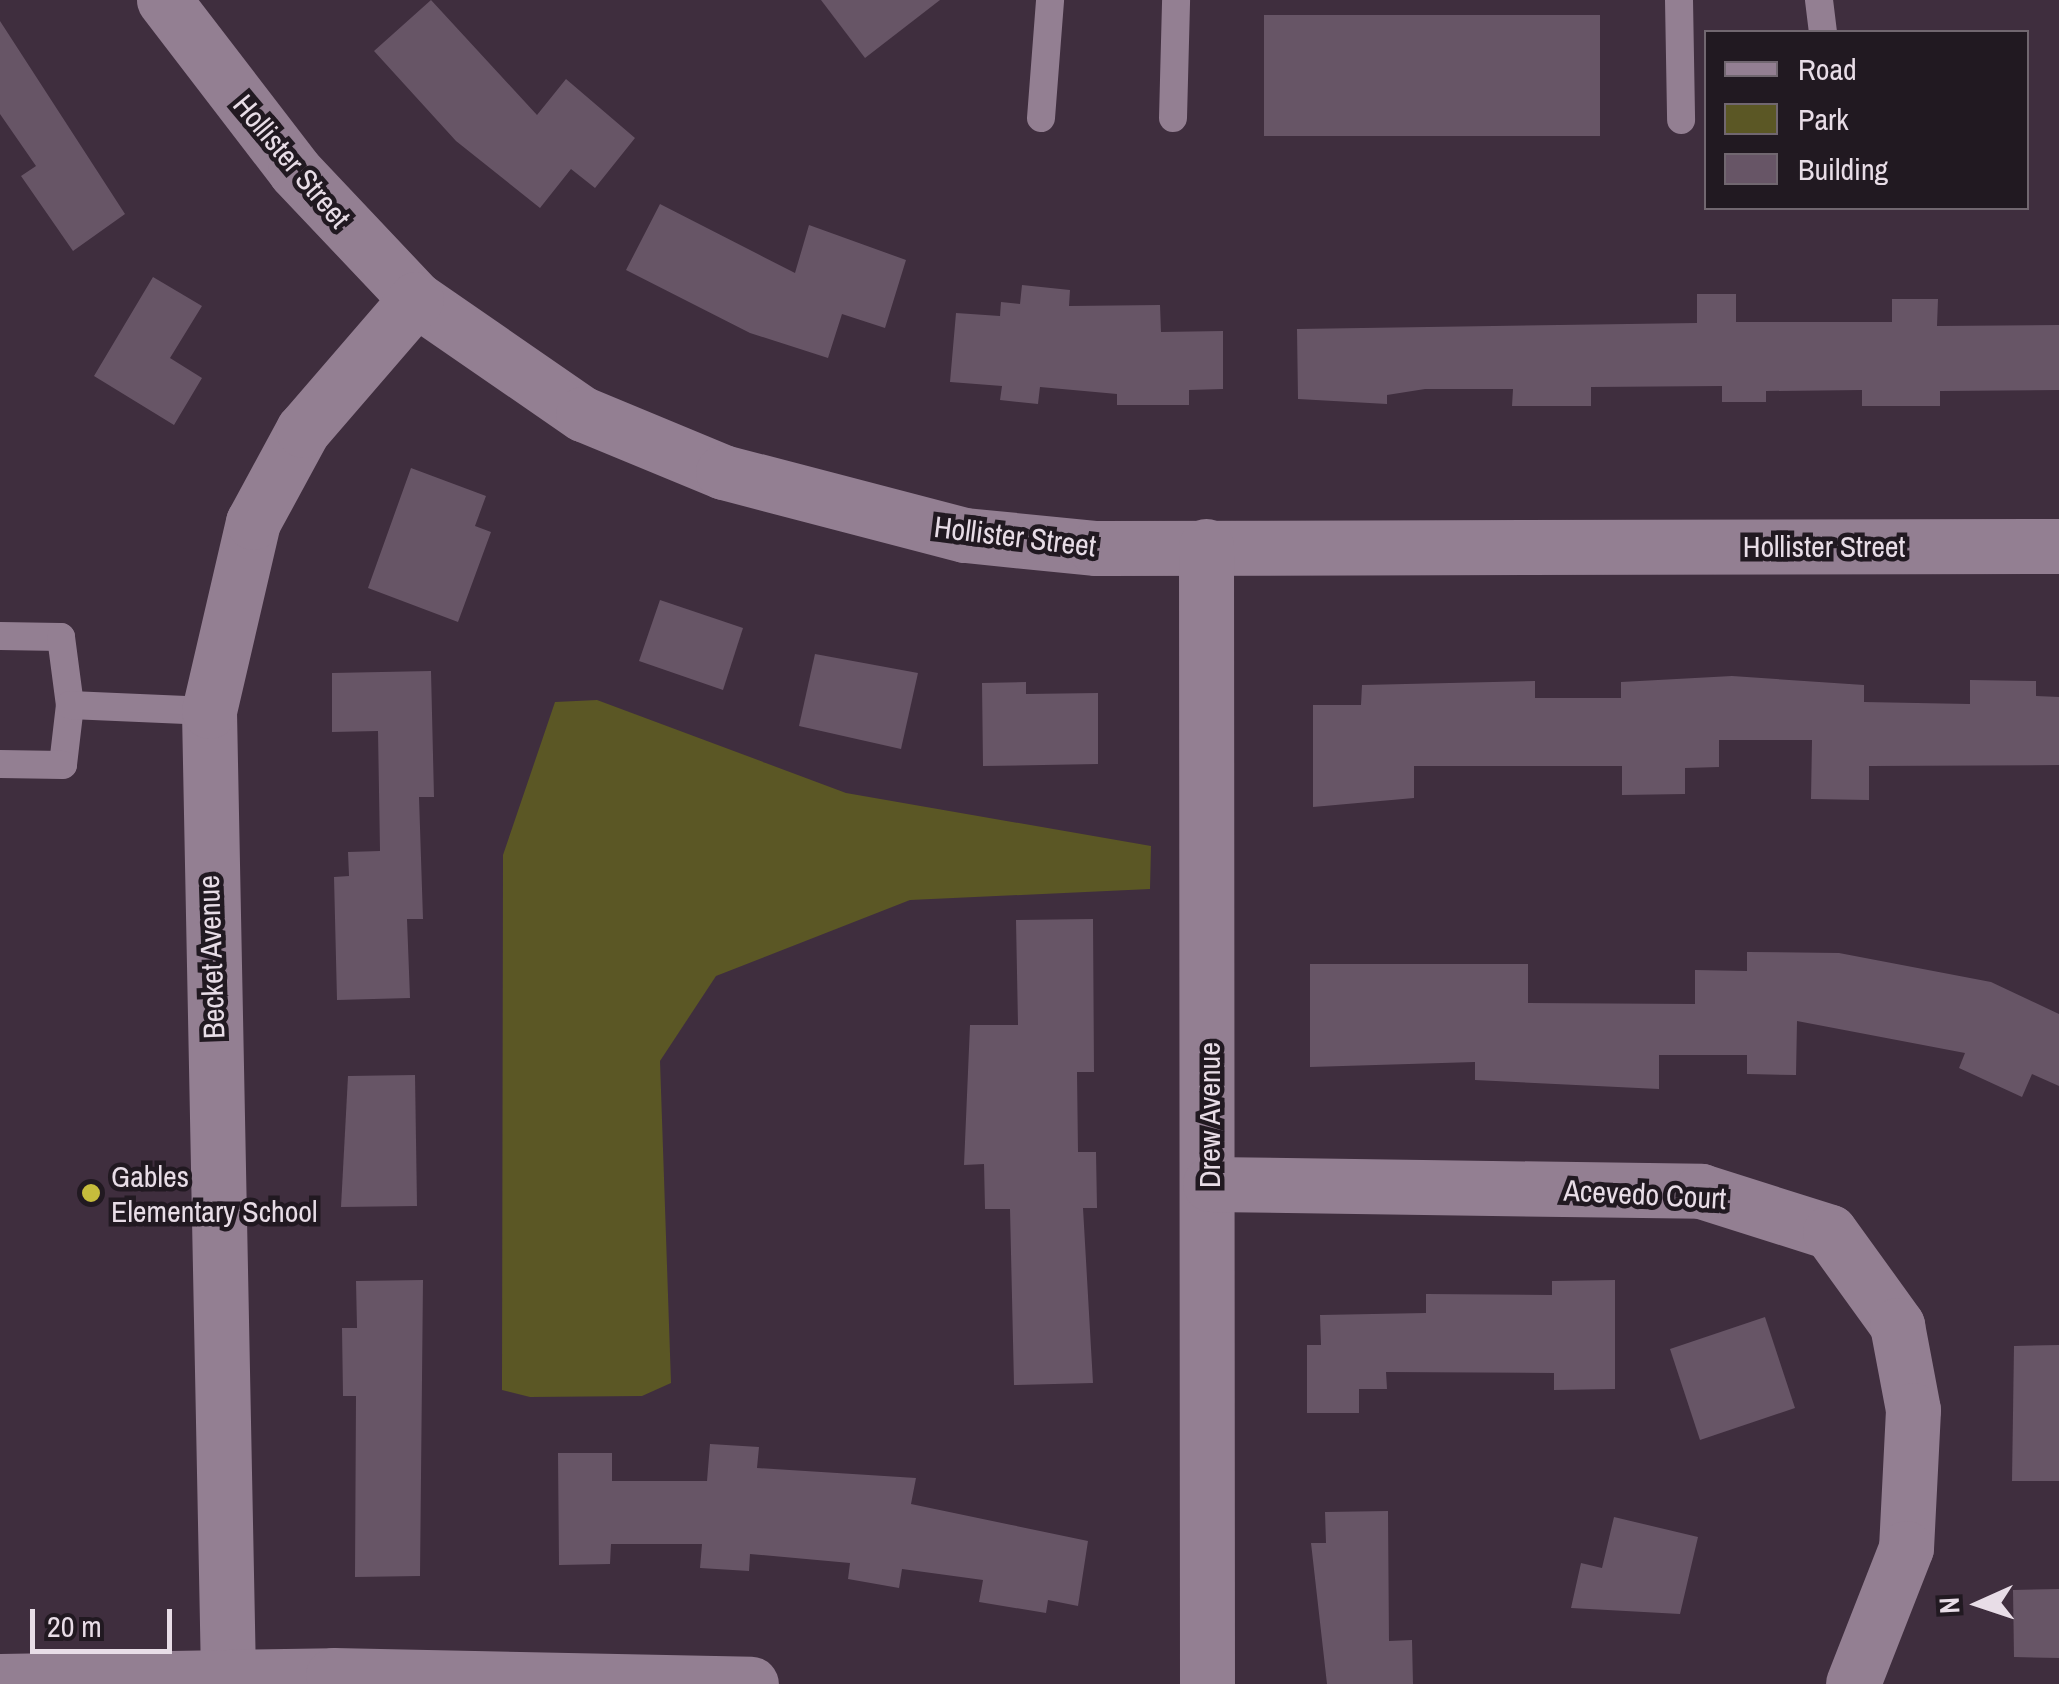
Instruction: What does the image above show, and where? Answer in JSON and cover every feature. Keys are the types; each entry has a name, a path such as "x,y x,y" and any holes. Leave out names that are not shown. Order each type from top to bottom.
{"street":[{"name":"Hollister Street","path":"164,0 295,172 416,300 584,414 722,472 965,535 1096,548 2059,546"},
{"name":"Becket Avenue","path":"228,1675 209,711 252,522 303,430 416,300"},
{"name":"Drew Avenue","path":"1206,546 1210,1184 1207,1684"},
{"name":"Acevedo Court","path":"1210,1184 1701,1192 1830,1232 1897,1325 1913,1410 1906,1548 1853,1683"},
{"path":"0,1680 228,1675 752,1684"}],"lane":[{"path":"1040,118 1050,0"},
{"path":"1173,118 1176,0"},
{"path":"1680,0 1681,120"},
{"path":"1819,0 1823,30"},
{"path":"0,636 61,638 70,704 64,765 0,764"},
{"path":"70,704 209,711"}],"green space":[{"path":"597,700 846,793 1151,846 1150,889 910,900 716,976 660,1061 671,1383 642,1396 530,1397 502,1390 503,855 555,702"}],"building":[{"path":"431,0 537,115 566,79 635,138 595,188 571,169 540,208 456,141 374,51"},
{"path":"821,0 940,0 865,58"},
{"path":"1264,15 1600,15 1600,136 1264,136"},
{"path":"0,21 125,214 73,251 21,176 36,166 0,114"},
{"path":"660,204 795,273 809,225 906,260 885,328 842,314 828,358 750,333 626,270"},
{"path":"153,277 202,306 170,358 202,378 174,425 94,376"},
{"path":"1022,285 1070,290 1069,306 1160,305 1161,332 1223,331 1223,389 1189,390 1189,405 1117,405 1117,394 1040,387 1038,404 1000,400 1002,386 950,382 956,313 1000,316 1001,302 1020,304"},
{"path":"1697,294 1736,294 1736,322 1892,322 1892,299 1938,299 1937,326 2059,325 2059,390 1940,391 1940,406 1862,406 1862,390 1766,391 1766,402 1722,402 1722,386 1591,387 1591,406 1512,406 1513,389 1425,389 1387,395 1387,404 1298,399 1297,329 1697,323"},
{"path":"411,468 486,496 475,526 491,532 458,622 368,588"},
{"path":"660,600 743,628 723,690 639,661"},
{"path":"815,654 918,673 901,749 799,726"},
{"path":"431,671 434,797 419,797 423,919 407,919 410,998 337,1000 334,877 349,876 348,852 380,851 378,731 332,732 332,673"},
{"path":"1732,676 1864,685 1864,702 1970,704 1970,680 2036,681 2036,696 2059,697 2059,765 1869,766 1869,800 1811,799 1812,740 1719,740 1719,767 1685,768 1685,794 1622,795 1622,766 1414,766 1414,798 1313,807 1313,705 1361,705 1362,685 1535,681 1535,698 1621,698 1621,682"},
{"path":"1026,682 1026,694 1098,693 1098,764 983,766 982,683"},
{"path":"1093,919 1094,1072 1077,1072 1078,1152 1096,1152 1097,1208 1083,1208 1093,1383 1014,1385 1010,1209 985,1209 984,1164 964,1165 970,1025 1018,1025 1016,920"},
{"path":"1747,952 1839,953 1991,982 2059,1014 2059,1086 2032,1074 2022,1097 1959,1068 1965,1053 1797,1021 1796,1075 1747,1074 1747,1055 1659,1055 1659,1089 1475,1080 1475,1062 1310,1067 1310,964 1528,964 1528,1003 1695,1004 1695,970 1747,971"},
{"path":"415,1075 417,1206 341,1207 348,1076"},
{"path":"423,1280 420,1576 355,1577 356,1396 343,1396 342,1328 357,1328 356,1281"},
{"path":"1615,1280 1615,1389 1554,1390 1554,1373 1386,1372 1387,1389 1359,1389 1359,1413 1307,1413 1307,1345 1321,1345 1320,1315 1426,1313 1426,1294 1552,1295 1552,1281"},
{"path":"1765,1317 1795,1408 1700,1440 1670,1349"},
{"path":"2059,1345 2059,1481 2012,1481 2014,1346"},
{"path":"710,1444 759,1447 757,1468 916,1478 911,1504 1088,1541 1078,1606 1048,1600 1046,1613 979,1602 983,1580 902,1569 899,1588 848,1579 850,1563 750,1554 749,1571 700,1568 702,1544 611,1544 610,1564 559,1565 558,1453 612,1453 612,1481 707,1481"},
{"path":"1388,1511 1389,1641 1412,1640 1413,1684 1327,1684 1311,1543 1326,1543 1325,1512"},
{"path":"1614,1517 1698,1537 1680,1614 1571,1608 1581,1563 1602,1568"},
{"path":"2059,1589 2059,1658 2014,1657 2013,1590"}],"place":[{"name":"Gables Elementary School","path":"91,1193"}]}
